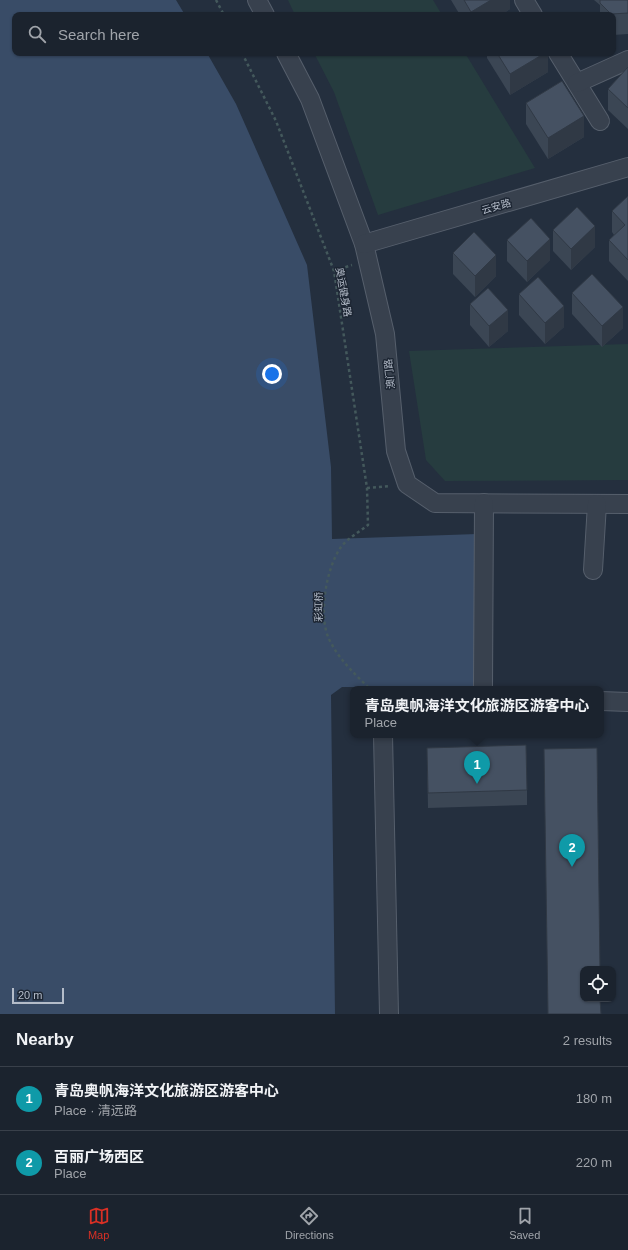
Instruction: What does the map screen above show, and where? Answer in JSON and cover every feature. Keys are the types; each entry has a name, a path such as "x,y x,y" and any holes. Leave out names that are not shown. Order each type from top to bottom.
{"street":[{"path":"257,0 263,12"},
{"path":"524,0 532,12"},
{"name":"澳门路","path":"288,56 310,99 364,244 384,334 396,451 407,484"},
{"path":"560,56 600,121"},
{"path":"576,83 628,60"},
{"name":"云安路","path":"364,244 628,168"},
{"path":"407,484 435,503 628,504"},
{"path":"483,686 484,503"},
{"path":"593,570 597,504"},
{"path":"604,701 628,702"},
{"path":"383,738 389,1014"}],"path":[{"path":"216,0 222,12"},
{"name":"奥运健身路","path":"244,56 276,121 334,270 367,488 368,525"},
{"path":"367,488 407,484"},
{"name":"彩虹桥","path":"367,686 347,668 328,638 325,606 327,583 341,547 352,536 368,525"}],"green space":[{"path":"288,0 433,0 440,12 294,12"},
{"path":"316,56 467,56 535,168 378,215 334,92"},
{"path":"628,344 628,480 445,481 426,460 409,351"}],"water":[{"path":"0,0 176,0 183,12 12,12 12,56 209,56 236,104 307,265 331,467 332,539 477,534 475,686 350,686 342,687 331,695 335,1014 0,1014"}],"building":[{"path":"464,0 491,0 471,12"},
{"path":"600,0 628,0 628,13 616,14 616,12 609,12 600,3"},
{"path":"499,56 540,56 510,74"},
{"path":"628,67 628,108 608,89"},
{"path":"562,81 584,116 548,138 526,103"},
{"path":"628,196 628,260 609,240 625,225 612,211"},
{"path":"577,207 595,226 571,249 553,230"},
{"path":"531,218 550,239 527,261 507,240"},
{"path":"474,232 496,255 475,276 453,253"},
{"path":"592,274 623,307 602,326 572,293"},
{"path":"538,277 564,306 545,323 519,294"},
{"path":"488,288 508,310 489,326 470,304"},
{"path":"526,745 527,790 428,793 427,748"},
{"path":"597,748 600,966 580,966 580,1002 600,1002 601,1014 548,1014 544,749"}],"place":[{"name":"青岛奥帆海洋文化旅游区游客中心","path":"477,784"},
{"name":"百丽广场西区","path":"572,867"}]}
